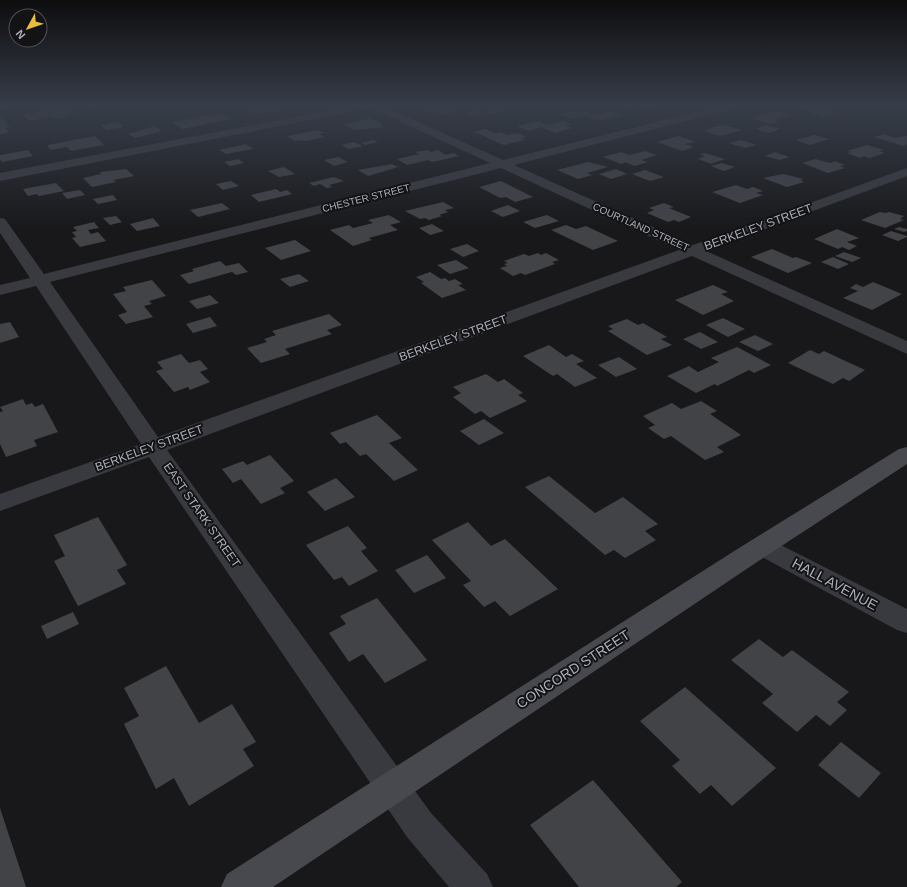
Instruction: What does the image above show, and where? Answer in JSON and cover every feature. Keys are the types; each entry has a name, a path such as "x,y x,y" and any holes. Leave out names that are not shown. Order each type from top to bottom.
{"main road":[{"name":"CONCORD STREET","path":"240,887 762,546 907,454"}],"street":[{"path":"0,177 153,147"},
{"name":"COURTLAND STREET","path":"467,147 907,348"},
{"name":"CHESTER STREET","path":"0,290 565,147"},
{"name":"BERKELEY STREET","path":"0,503 907,172"},
{"name":"EAST STARK STREET","path":"0,222 154,447 419,825 474,887"},
{"name":"HALL AVENUE","path":"762,546 907,622"}],"building":[{"path":"49,147 65,147 51,150"},
{"path":"67,147 91,147 71,151"},
{"path":"231,147 251,147 253,149 226,154 219,150"},
{"path":"672,147 693,147 682,151"},
{"path":"859,147 875,147 884,150 879,151 885,153 869,158 864,156 860,158 847,153 851,152 847,151"},
{"path":"28,150 33,156 2,162 0,159 0,155"},
{"path":"427,150 431,152 438,150 446,155 453,153 459,156 432,162 428,160 407,165 397,159 419,154 415,152"},
{"path":"645,151 657,155 641,160 648,162 635,166 625,162 621,164 603,157 621,152 630,155"},
{"path":"775,152 789,157 780,160 765,156"},
{"path":"705,153 725,159 711,164 698,159 705,156 699,154"},
{"path":"338,157 348,162 334,166 324,160"},
{"path":"238,159 244,163 230,166 224,162"},
{"path":"815,159 831,163 835,161 845,165 840,166 845,168 828,173 802,163"},
{"path":"588,162 608,167 587,173 592,175 578,179 557,170"},
{"path":"722,163 735,167 724,171 711,166"},
{"path":"392,164 398,167 368,176 358,170"},
{"path":"284,167 295,174 279,177 268,171"},
{"path":"126,169 134,176 113,180 116,182 92,187 83,178 101,174 100,172"},
{"path":"616,169 627,174 611,179 599,174"},
{"path":"645,170 664,177 650,181 632,174"},
{"path":"783,174 804,179 800,180 804,182 787,187 763,178"},
{"path":"334,177 344,181 329,185 332,187 327,188 320,184 314,186 309,183"},
{"path":"231,181 239,186 223,190 216,184"},
{"path":"501,181 533,197 515,202 506,197 500,198 479,187"},
{"path":"56,183 64,191 39,196 37,194 28,196 23,189"},
{"path":"736,185 747,189 753,187 763,191 756,193 763,195 740,203 712,192"},
{"path":"276,189 280,192 287,190 292,194 259,202 251,195"},
{"path":"80,190 85,195 67,199 62,193"},
{"path":"113,195 117,200 98,204 93,199"},
{"path":"443,202 454,208 445,210 448,212 439,215 442,216 429,220 425,218 420,219 405,211"},
{"path":"222,203 230,209 198,217 190,210"},
{"path":"664,203 674,207 669,208 691,217 679,222 674,220 668,222 647,213 654,210 649,208"},
{"path":"508,205 520,211 503,217 491,211"},
{"path":"880,212 889,212 904,216 900,219 904,220 885,228 861,220"},
{"path":"389,215 401,222 390,225 398,230 369,238 372,240 353,246 330,230 349,225 353,228 373,223 368,220"},
{"path":"547,215 559,221 535,228 523,222"},
{"path":"116,216 122,222 110,225 103,218"},
{"path":"153,218 160,226 137,231 130,224"},
{"path":"94,222 99,228 88,230 91,234 98,232 106,241 80,247 72,238 76,237 72,232 77,231 73,227"},
{"path":"432,224 444,231 430,235 419,228"},
{"path":"566,225 576,229 586,226 618,241 593,250 551,230"},
{"path":"899,227 907,229 907,231 904,232 894,229"},
{"path":"837,229 859,238 847,242 857,246 849,250 842,247 838,249 814,239"},
{"path":"891,231 907,237 898,241 882,235"},
{"path":"295,240 311,251 281,260 265,248"},
{"path":"467,244 479,251 463,257 450,249"},
{"path":"772,249 793,258 796,257 812,263 788,273 751,257"},
{"path":"844,252 861,258 852,262 835,256"},
{"path":"538,253 541,255 546,253 559,260 552,262 555,264 525,275 521,273 513,276 500,268 507,266 504,264 508,263 504,261 524,254 529,256"},
{"path":"833,257 849,264 838,269 821,262"},
{"path":"456,260 469,268 450,274 437,265"},
{"path":"220,261 226,266 239,263 248,272 236,275 232,272 189,284 180,275 194,271 192,269"},
{"path":"430,272 441,279 445,278 449,281 455,279 463,284 458,285 466,290 442,298 421,283 424,282 416,277"},
{"path":"299,274 309,281 290,287 280,279"},
{"path":"152,280 166,296 149,301 152,304 144,306 153,317 126,324 118,315 127,312 113,294 126,291 123,287"},
{"path":"873,282 902,294 872,310 843,298 858,291 850,288 856,284 863,287"},
{"path":"713,285 728,292 721,294 734,301 703,315 675,300"},
{"path":"210,295 219,303 197,309 189,301"},
{"path":"329,314 342,325 327,330 332,334 285,349 290,354 261,363 247,348 267,342 264,339 276,335 272,331"},
{"path":"210,317 217,326 193,333 186,324"},
{"path":"723,318 745,329 728,337 706,325"},
{"path":"627,319 638,325 643,323 667,337 661,339 672,345 647,355 608,331 613,329 608,326"},
{"path":"10,322 19,337 0,343 0,324"},
{"path":"700,332 718,342 701,349 683,339"},
{"path":"755,335 773,344 758,351 739,342"},
{"path":"549,345 566,357 572,354 584,361 576,364 597,378 575,387 557,374 553,376 523,356"},
{"path":"737,347 771,365 754,373 749,370 717,386 715,384 696,393 667,376 689,366 698,372 719,362 711,358"},
{"path":"810,350 819,354 824,351 865,370 849,381 843,378 833,384 788,363"},
{"path":"181,354 189,363 200,360 208,369 200,372 210,382 190,390 188,387 174,392 156,371 163,369 157,362"},
{"path":"619,357 637,369 616,377 598,365"},
{"path":"486,374 498,382 504,379 523,393 518,395 527,401 490,418 481,411 475,414 453,397 461,393 453,387"},
{"path":"23,399 26,405 32,403 35,407 43,404 58,432 34,440 37,446 6,457 0,444 0,412 3,411 0,407"},
{"path":"701,401 717,411 710,414 741,435 717,447 724,452 705,460 671,436 664,439 648,428 655,425 643,416 672,403 681,409"},
{"path":"377,415 402,438 389,443 418,470 394,481 366,454 360,456 346,442 340,444 330,433"},
{"path":"484,419 504,433 479,445 460,431"},
{"path":"270,455 294,481 280,488 285,493 261,504 241,479 233,483 222,469 243,461 247,465"},
{"path":"549,476 595,513 623,497 658,524 645,531 656,540 625,558 614,550 605,555 525,487"},
{"path":"336,478 355,497 325,511 307,492"},
{"path":"98,517 127,565 117,570 126,584 78,606 54,561 65,556 54,535"},
{"path":"468,522 491,546 505,539 558,589 510,616 495,601 484,607 463,585 471,581 432,540"},
{"path":"348,526 367,548 361,551 378,571 349,586 342,577 334,580 306,545"},
{"path":"427,555 446,578 414,593 395,570"},
{"path":"377,598 427,660 385,683 363,654 349,662 329,633 346,624 340,616"},
{"path":"73,612 79,624 47,639 41,626"},
{"path":"759,639 783,657 792,650 849,692 837,702 847,710 830,726 816,715 797,732 762,703 773,694 731,660"},
{"path":"166,666 199,723 232,704 256,742 243,749 254,766 189,806 174,778 156,789 124,724 139,716 124,688"},
{"path":"685,687 776,768 732,806 711,785 700,794 672,766 680,760 640,721"},
{"path":"841,742 881,773 859,798 818,765"},
{"path":"593,780 682,882 676,887 579,887 530,825"},
{"path":"0,808 26,887 0,887"}]}
